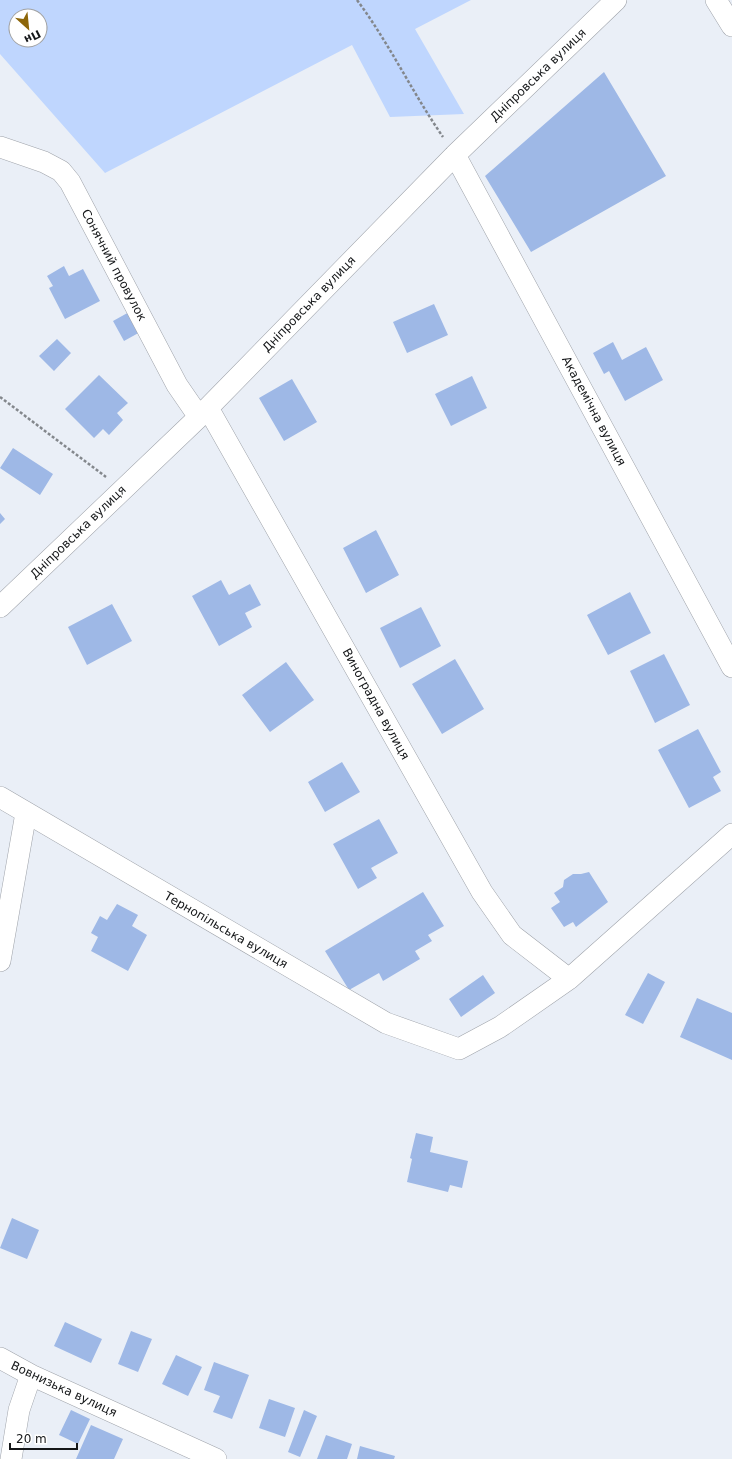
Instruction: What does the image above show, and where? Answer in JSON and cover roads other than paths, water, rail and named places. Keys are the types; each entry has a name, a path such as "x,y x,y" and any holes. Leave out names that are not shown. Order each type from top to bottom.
{"street":[{"name":"Дніпровська вулиця","path":"0,607 204,412 456,155 616,0"},
{"path":"716,0 732,26"},
{"name":"Сонячний провулок","path":"0,147 44,162 61,171 70,182 177,385 204,412"},
{"name":"Академічна вулиця","path":"456,155 732,667"},
{"name":"Виноградна вулиця","path":"204,412 482,892 512,935 569,979"},
{"name":"Тернопільська вулиця","path":"0,797 386,1023 459,1050 500,1027 569,979"},
{"path":"0,961 26,813"},
{"path":"569,979 732,834"},
{"name":"Вовнизька вулиця","path":"0,1358 31,1375 216,1459"},
{"path":"11,1459 19,1410 31,1375"}]}
